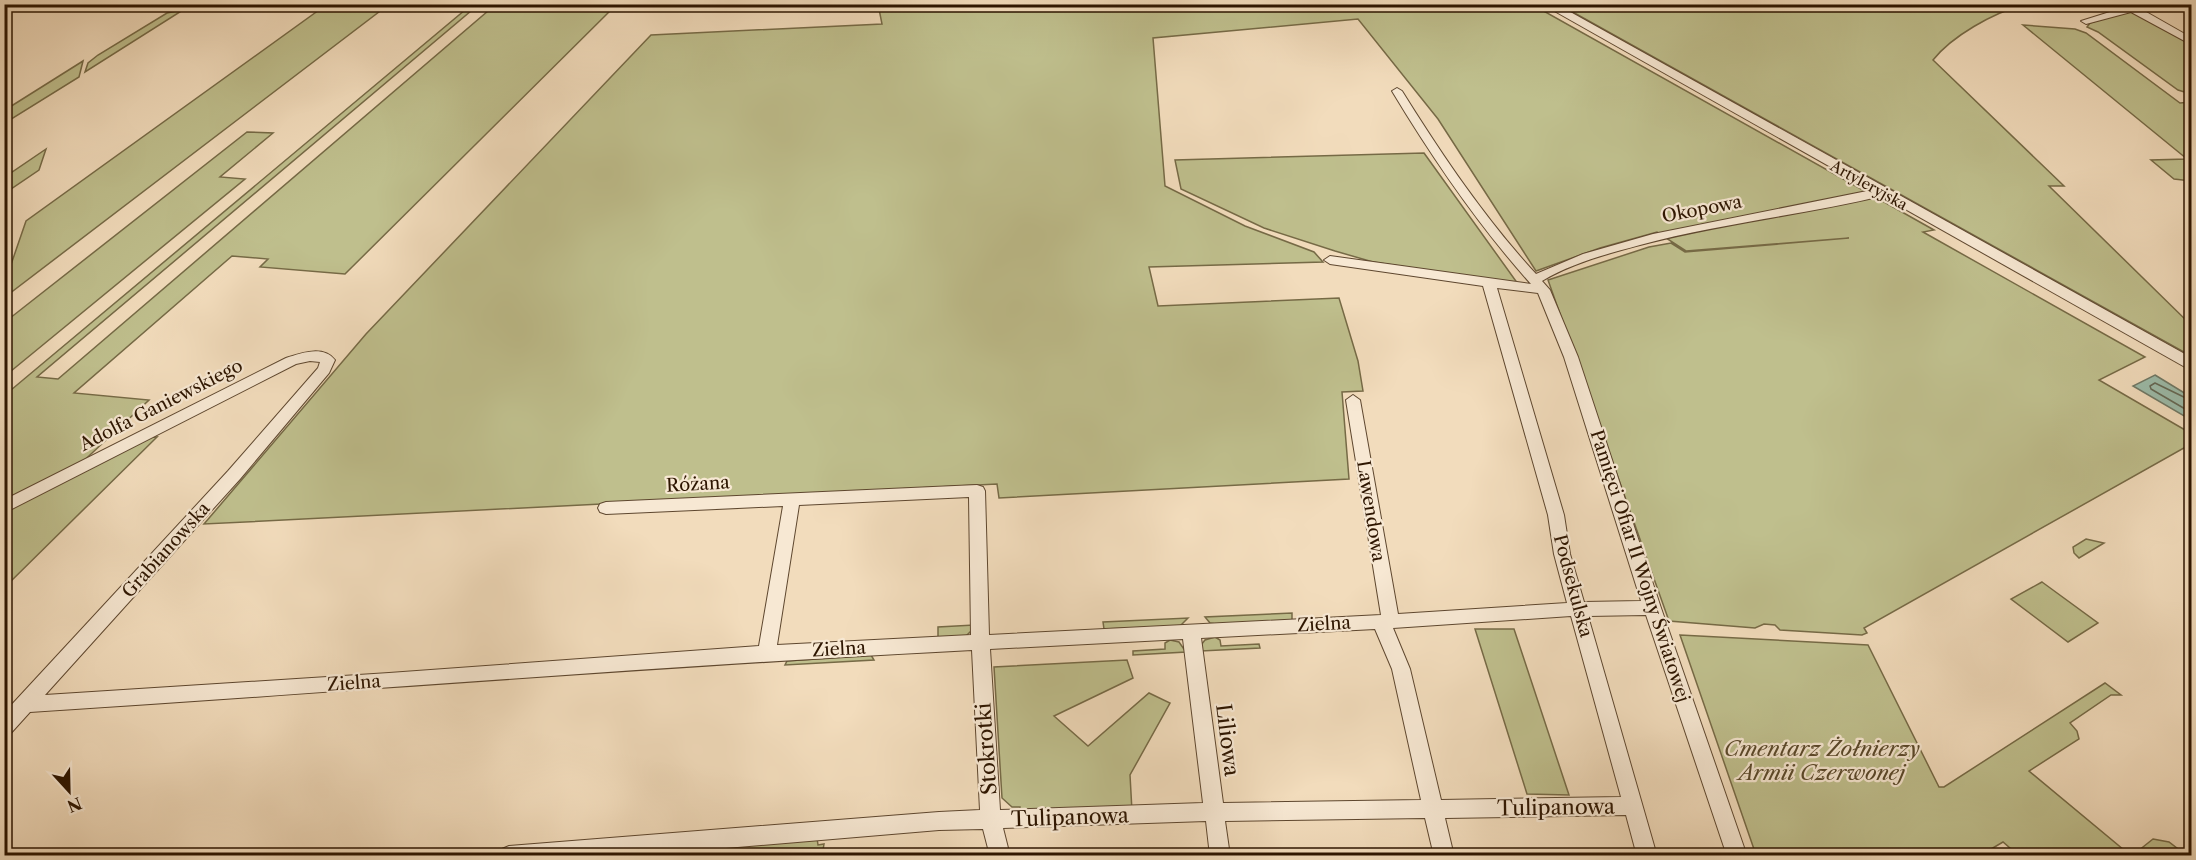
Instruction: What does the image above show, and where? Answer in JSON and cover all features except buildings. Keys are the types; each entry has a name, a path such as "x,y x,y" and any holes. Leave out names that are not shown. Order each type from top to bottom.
{"street":[{"name":"Artyleryjska","path":"1547,4 2192,366"},
{"path":"2086,21 2145,4"},
{"path":"2132,8 2192,42"},
{"path":"1397,92 1433,150 1514,258 1539,285"},
{"name":"Okopowa","path":"1539,285 1548,272 1602,252 1671,232 1882,192"},
{"path":"1330,261 1489,282 1539,285"},
{"name":"Podsekulska","path":"1489,282 1556,515 1562,554 1647,855"},
{"name":"Pamięci Ofiar II Wojny Światowej","path":"1539,285 1571,357 1652,608 1737,855"},
{"name":"Adolfa Ganiewskiego","path":"4,507 291,361 309,356 322,356 327,360 324,370"},
{"name":"Grabianowska","path":"4,727 234,475 324,370"},
{"name":"Lawendowa","path":"1353,400 1385,600 1387,642 1394,650 1401,669 1433,809"},
{"name":"Różana","path":"606,508 977,491"},
{"name":"Stokrotki","path":"977,491 981,642 991,820 1000,855"},
{"path":"767,653 792,500"},
{"name":"Zielna","path":"26,704 389,681 767,653 1579,609 1652,608"},
{"name":"Liliowa","path":"1191,631 1220,855"},
{"name":"Tulipanowa","path":"509,855 939,821 1215,812 1633,806"},
{"path":"1433,809 1444,855"}],"green space":[{"path":"878,4 1533,5 1934,230 1923,232 2145,357 2099,380 2192,434 2191,444 1864,628 1867,633 1862,635 1780,630 1775,625 1764,624 1755,628 1669,621 1548,280 1649,247 1671,243 1685,252 1849,238 1686,251 1657,232 1600,248 1536,271 1438,119 1358,19 1153,38 1165,186 1245,226 1314,252 1323,262 1149,267 1158,306 1339,298 1358,361 1363,391 1342,392 1349,479 999,498 997,484 204,524 366,334 651,35 882,24"},
{"path":"326,5 388,5 5,297 5,282 26,221"},
{"path":"471,5 478,5 37,377 58,379 495,5 616,5 345,274 260,267 268,259 232,256 74,393 149,400 76,468 5,505 5,395"},
{"path":"1560,5 2023,5 1974,26 1951,42 1933,60 2064,186 2049,186 2191,325 2191,356"},
{"path":"183,10 85,72 88,63 98,55 167,13"},
{"path":"2128,11 2138,14 2191,44 2191,94 2178,90 2098,32 2087,27 2090,23"},
{"path":"2023,25 2075,29 2086,33 2180,103 2191,102 2191,181 2174,179 2151,160 2187,159"},
{"path":"83,61 79,77 5,123 5,110"},
{"path":"247,132 273,133 220,177 245,179 5,376 5,322"},
{"path":"46,149 39,170 5,193 5,177"},
{"path":"1424,153 1518,284 1373,262 1264,228 1181,189 1175,160"},
{"path":"157,437 5,587 5,509 142,438"},
{"path":"2086,539 2104,543 2079,558 2074,553 2073,547"},
{"path":"2042,582 2098,623 2068,642 2011,599"},
{"path":"1292,613 1292,620 1216,624 1210,623 1205,617"},
{"path":"1188,618 1180,626 1104,629 1103,622"},
{"path":"974,625 966,636 938,638 938,627"},
{"path":"1475,629 1514,629 1569,795 1527,794"},
{"name":"Cmentarz Żołnierzy Armii Czerwonej","path":"1680,635 1868,645 1939,787 1944,787 2105,683 2121,695 2111,695 2070,723 2077,731 2079,739 2029,771 2130,855 2018,855 2003,842 1981,855 1756,855"},
{"path":"1215,637 1220,640 1221,646 1259,644 1260,648 1201,651 1201,645 1205,640"},
{"path":"1170,640 1179,642 1186,652 1133,655 1133,651 1165,649 1165,643"},
{"path":"871,655 874,660 785,665 787,661"},
{"path":"1127,660 1133,678 1054,716 1088,746 1149,693 1170,703 1130,775 1132,811 1020,812 1020,807 1012,807 1002,798 994,667"},
{"path":"817,838 818,845 824,844 822,856 590,856"},
{"path":"2153,839 2169,842 2186,855 2133,855"}],"water":[{"path":"2155,375 2191,397 2191,420 2133,386"}]}
